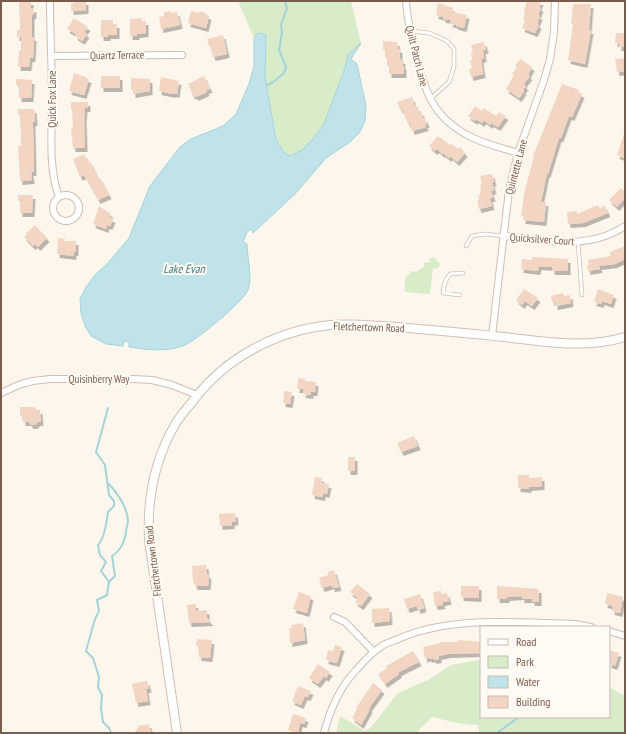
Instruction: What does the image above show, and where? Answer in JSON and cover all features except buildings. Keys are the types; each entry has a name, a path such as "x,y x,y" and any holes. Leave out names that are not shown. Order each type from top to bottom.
{"street":[{"name":"Quick Fox Lane","path":"50,1 52,56 52,165 55,187 59,197"},
{"name":"Quilt Patch Lane","path":"406,1 410,31 424,87 441,115 458,130 470,137 518,153"},
{"name":"Quintette Lane","path":"492,336 509,190 518,153 550,59 554,32 555,1"},
{"name":"Quartz Terrace","path":"52,56 182,55"},
{"name":"Quick Fox Lane","path":"64,195 69,196 77,201 78,211 72,219 68,221 55,215 53,210 53,205 59,197 64,195"},
{"name":"Quicksilver Court","path":"503,236 578,242 597,239 624,229"},
{"name":"Fletchertown Road","path":"177,733 153,578 148,519 152,484 160,457 177,422 197,395 214,377 239,358 260,346 286,335 316,327 350,324 492,336 555,344 602,342 625,337"},
{"name":"Quisinberry Way","path":"1,393 21,384 50,379 134,379 168,383 197,395"},
{"path":"334,617 345,622 374,652"},
{"path":"324,733 338,694 351,675 382,646 410,634 451,624 567,624 583,626"},
{"path":"610,631 625,636"}],"lane":[{"path":"410,31 434,34 447,41 454,49 454,67 449,82 430,99"},
{"path":"466,246 472,236 485,234 503,236"},
{"path":"578,242 582,295"},
{"path":"460,295 443,293 444,284 450,274 463,273"}],"green space":[{"path":"238,1 351,1 361,43 348,55 345,68 324,124 313,139 302,150 290,156 283,152 277,138 265,78 266,49 261,33 257,34 254,38"},
{"path":"434,257 440,266 436,269 433,268 430,293 406,292 404,290 406,276 413,271 416,272 424,267 424,263 431,262 429,259"},
{"path":"480,661 480,718 610,718 610,688 625,696 625,733 479,733 478,725 461,724 432,717 416,733 336,733 340,716 365,731 371,727 398,693 428,680 451,665"}],"water":[{"name":"Lake Evan","path":"261,33 266,35 265,78 276,138 283,152 290,156 302,150 313,139 324,124 345,68 348,55 361,43 351,59 357,64 366,106 365,121 360,132 350,142 326,158 295,194 253,233 251,229 247,232 243,242 247,244 250,273 248,290 238,303 218,321 189,343 176,348 149,350 129,347 129,342 124,341 123,346 106,344 91,336 85,326 81,313 80,299 86,287 95,275 107,264 129,238 150,186 180,147 191,139 223,126 236,114 249,84 254,66 254,38 257,34"}],"waterway":[{"path":"267,85 284,73 286,67 279,50 282,33 281,25 287,8 285,1"},
{"path":"108,408 96,452 105,465 109,495 114,501 114,506 108,512 104,534 98,545 100,555 106,562 101,571 109,582 107,595 97,600 99,611 95,619 86,651 93,658 99,677 98,687 102,695 101,708 103,722 109,728 111,733"},
{"path":"109,484 124,505 128,520 123,543 120,549 112,556 115,576 109,582"},
{"path":"497,733 518,718"}]}
